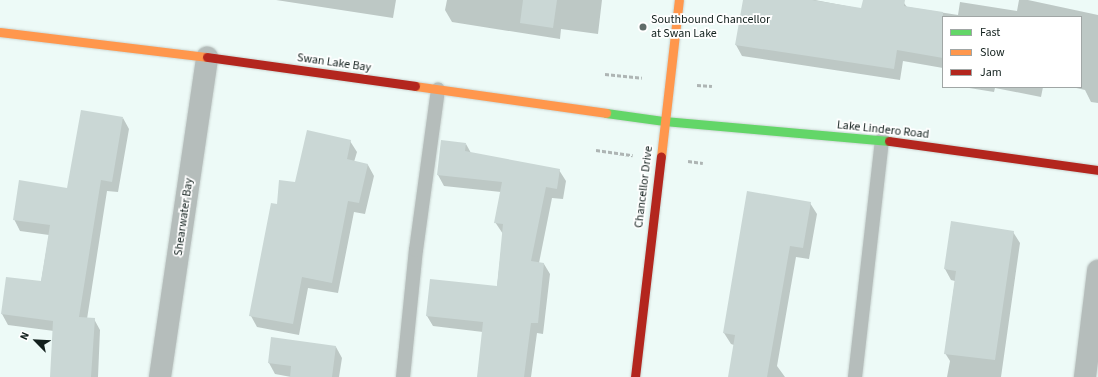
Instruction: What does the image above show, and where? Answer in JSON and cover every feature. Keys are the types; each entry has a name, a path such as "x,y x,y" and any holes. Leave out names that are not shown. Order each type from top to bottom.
{"street":[{"name":"Chancellor Drive","path":"635,377 679,0"},
{"name":"Swan Lake Bay","path":"0,32 207,57 664,121"},
{"name":"Shearwater Bay","path":"160,377 207,57"},
{"name":"Lake Lindero Road","path":"664,121 882,140 1098,170"},
{"path":"1085,377 1098,271"}],"lane":[{"path":"403,377 416,250 438,90"},
{"path":"855,377 882,140"}],"building":[{"path":"523,0 557,0 553,28 520,23"},
{"path":"743,0 812,0 861,8 863,0 905,0 904,6 943,12 942,58 897,50 894,69 735,45"},
{"path":"81,110 123,117 112,182 101,180 79,317 95,318 91,377 50,377 53,321 1,314 6,277 41,281 50,225 13,220 19,180 67,188"},
{"path":"307,130 351,140 347,159 368,164 359,203 348,201 332,283 302,277 293,324 249,316 271,203 277,204 279,180 295,182"},
{"path":"441,140 466,143 465,151 560,169 557,189 546,187 531,261 544,263 538,323 531,323 524,377 477,377 483,322 426,316 430,279 497,286 503,224 494,223 502,182 437,175"},
{"path":"747,191 811,202 803,248 790,246 767,377 728,377 735,335 723,333"},
{"path":"951,221 1014,231 995,360 944,354 956,271 944,269"},
{"path":"271,337 336,346 332,377 290,377 291,366 268,363"}],"traffic: fast":[{"path":"606,113 664,121 889,141"}],"traffic: slow":[{"path":"661,157 679,0"},
{"path":"0,32 207,57"},
{"path":"415,86 606,113"}],"traffic: jam":[{"path":"207,57 415,86"},
{"path":"889,141 1098,170"},
{"path":"635,377 661,157"}],"place":[{"name":"Southbound Chancellor at Swan Lake","path":"643,27"}]}
